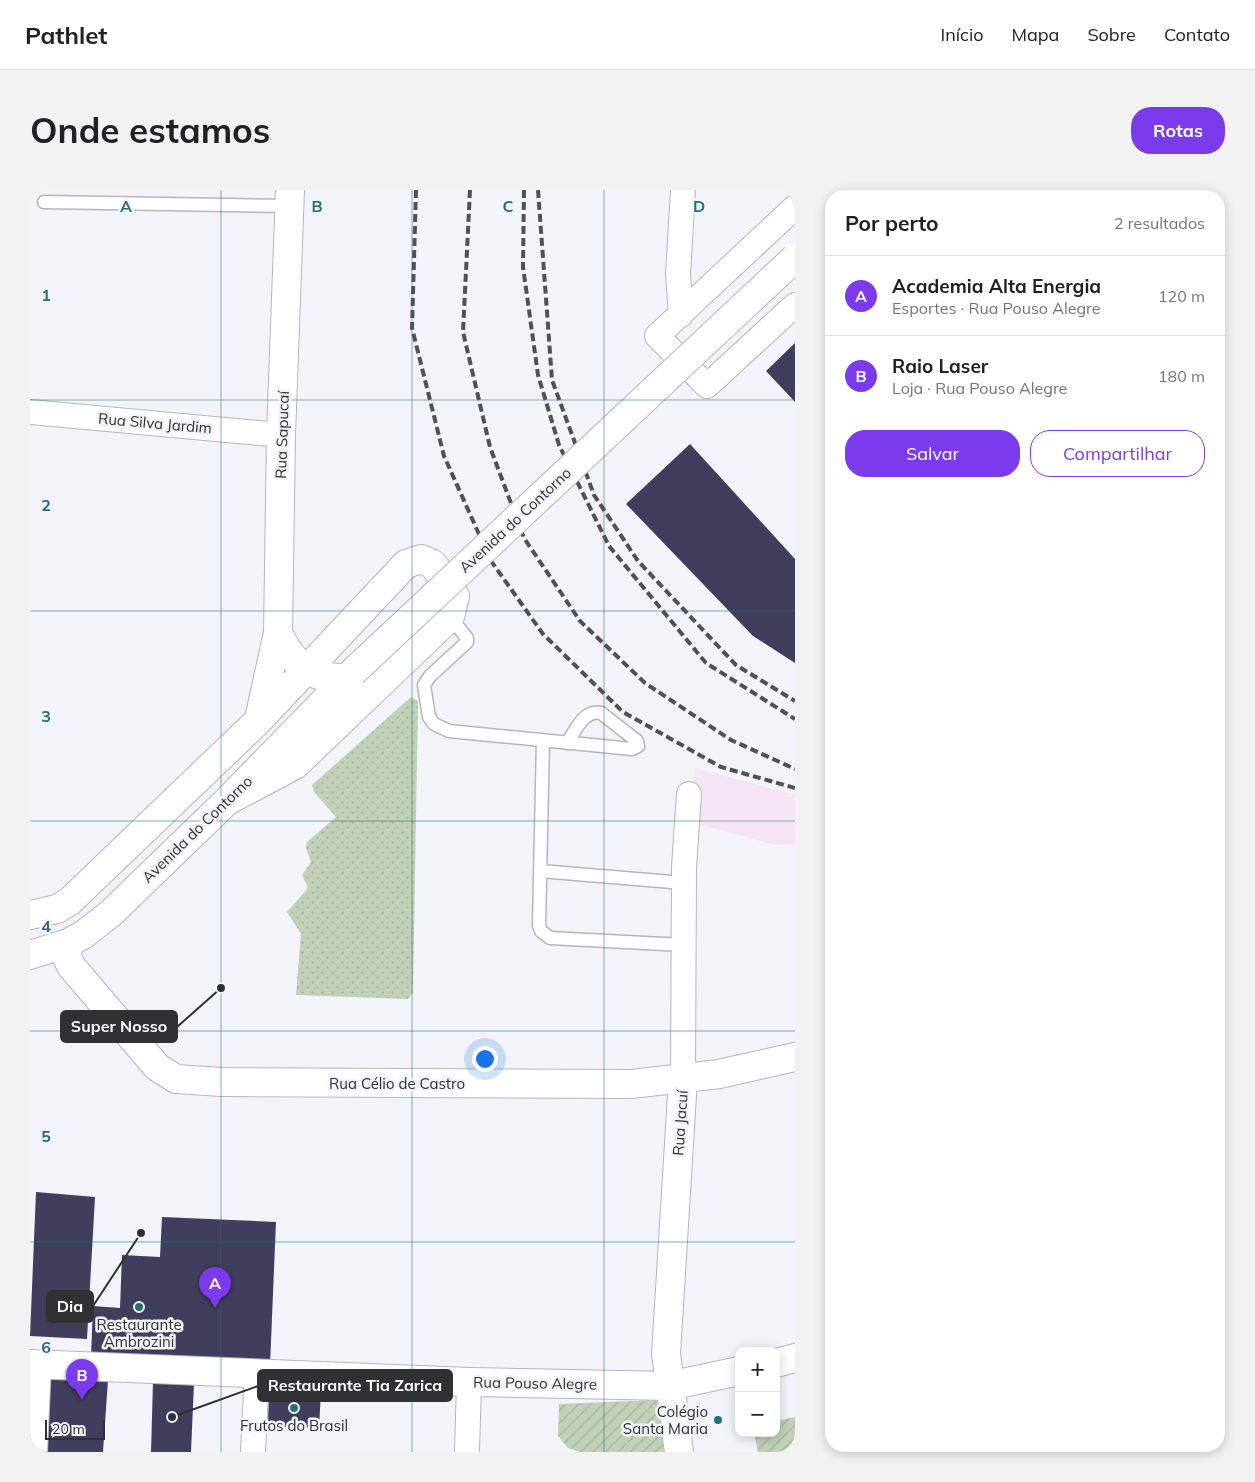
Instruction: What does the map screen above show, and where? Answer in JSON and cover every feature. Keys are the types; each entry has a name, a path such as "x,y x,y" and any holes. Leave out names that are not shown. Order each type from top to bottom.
{"street":[{"path":"681,315 678,274 683,190"},
{"name":"Rua Sapucaí","path":"290,198 281,435 278,634 290,656 306,669"},
{"path":"795,207 657,336 707,386 795,305"},
{"name":"Avenida do Contorno","path":"30,955 68,943 83,935 110,914 227,801 350,675 795,258"},
{"name":"Rua Silva Jardim","path":"30,412 281,435"},
{"path":"30,914 57,909 70,901 259,720 406,564 421,559 433,564 455,596 450,617 295,765 227,801"},
{"path":"259,720 278,634"},
{"path":"306,669 324,678 350,675"},
{"name":"Rua Jacuí","path":"679,1452 666,1354 683,1079 684,883 689,794"},
{"name":"Rua Célio de Castro","path":"68,943 67,957 84,984 157,1067 176,1079 232,1082 631,1084 719,1074 795,1057"},
{"path":"780,1361 795,1358"},
{"path":"34,1364 35,1452"},
{"name":"Rua Pouso Alegre","path":"34,1364 469,1382 669,1386 735,1372"},
{"path":"253,1452 257,1372"},
{"path":"467,1452 469,1382"}],"lane":[{"path":"44,202 290,198"},
{"path":"450,617 467,638 467,642 430,676 424,685 429,717 434,724 449,731 567,743 632,749 638,746 637,741 601,713 594,712 587,714 567,743"},
{"path":"544,740 539,925 541,931 550,938 683,945"},
{"path":"540,870 684,883"}],"shaded area":[{"path":"695,768 795,795 795,845 775,845 691,822"}],"green space":[{"path":"411,697 418,701 413,993 408,999 296,995 301,934 287,912 308,888 302,875 311,862 306,848 307,842 336,817 314,792 312,785"},
{"path":"657,1400 664,1452 580,1452 568,1448 558,1436 559,1404"},
{"path":"795,1417 795,1452 758,1452 755,1437 780,1437 780,1420"}],"building":[{"path":"795,343 795,402 766,371"},
{"path":"690,444 795,559 795,663 753,636 626,504"},
{"path":"36,1192 95,1197 87,1339 30,1336"},
{"path":"162,1217 276,1222 270,1365 91,1357 93,1306 120,1308 122,1255 160,1257"},
{"path":"45,1376 108,1380 103,1452 41,1452"},
{"path":"153,1381 194,1383 191,1452 151,1452"},
{"name":"Frutos do Brasil","path":"269,1389 321,1391 319,1428 268,1426"}],"railway":[{"path":"416,190 412,328 444,456 491,561 543,634 623,712 721,767 795,788"},
{"path":"470,190 463,332 490,447 524,538 580,621 645,683 731,740 795,769"},
{"path":"524,190 523,267 538,375 559,445 609,546 706,663 795,719"},
{"path":"538,190 552,380 594,495 638,561 736,665 795,701"}],"place":[{"name":"Super Nosso","path":"221,988"},
{"name":"Dia","path":"141,1233"},
{"name":"Restaurante Ambrozini","path":"139,1307"},
{"name":"Academia Alta Energia","path":"215,1308"},
{"name":"Raio Laser","path":"82,1400"},
{"name":"Frutos do Brasil","path":"294,1408"},
{"name":"Restaurante Tia Zarica","path":"172,1417"},
{"name":"Colégio Santa Maria","path":"718,1420"}]}
